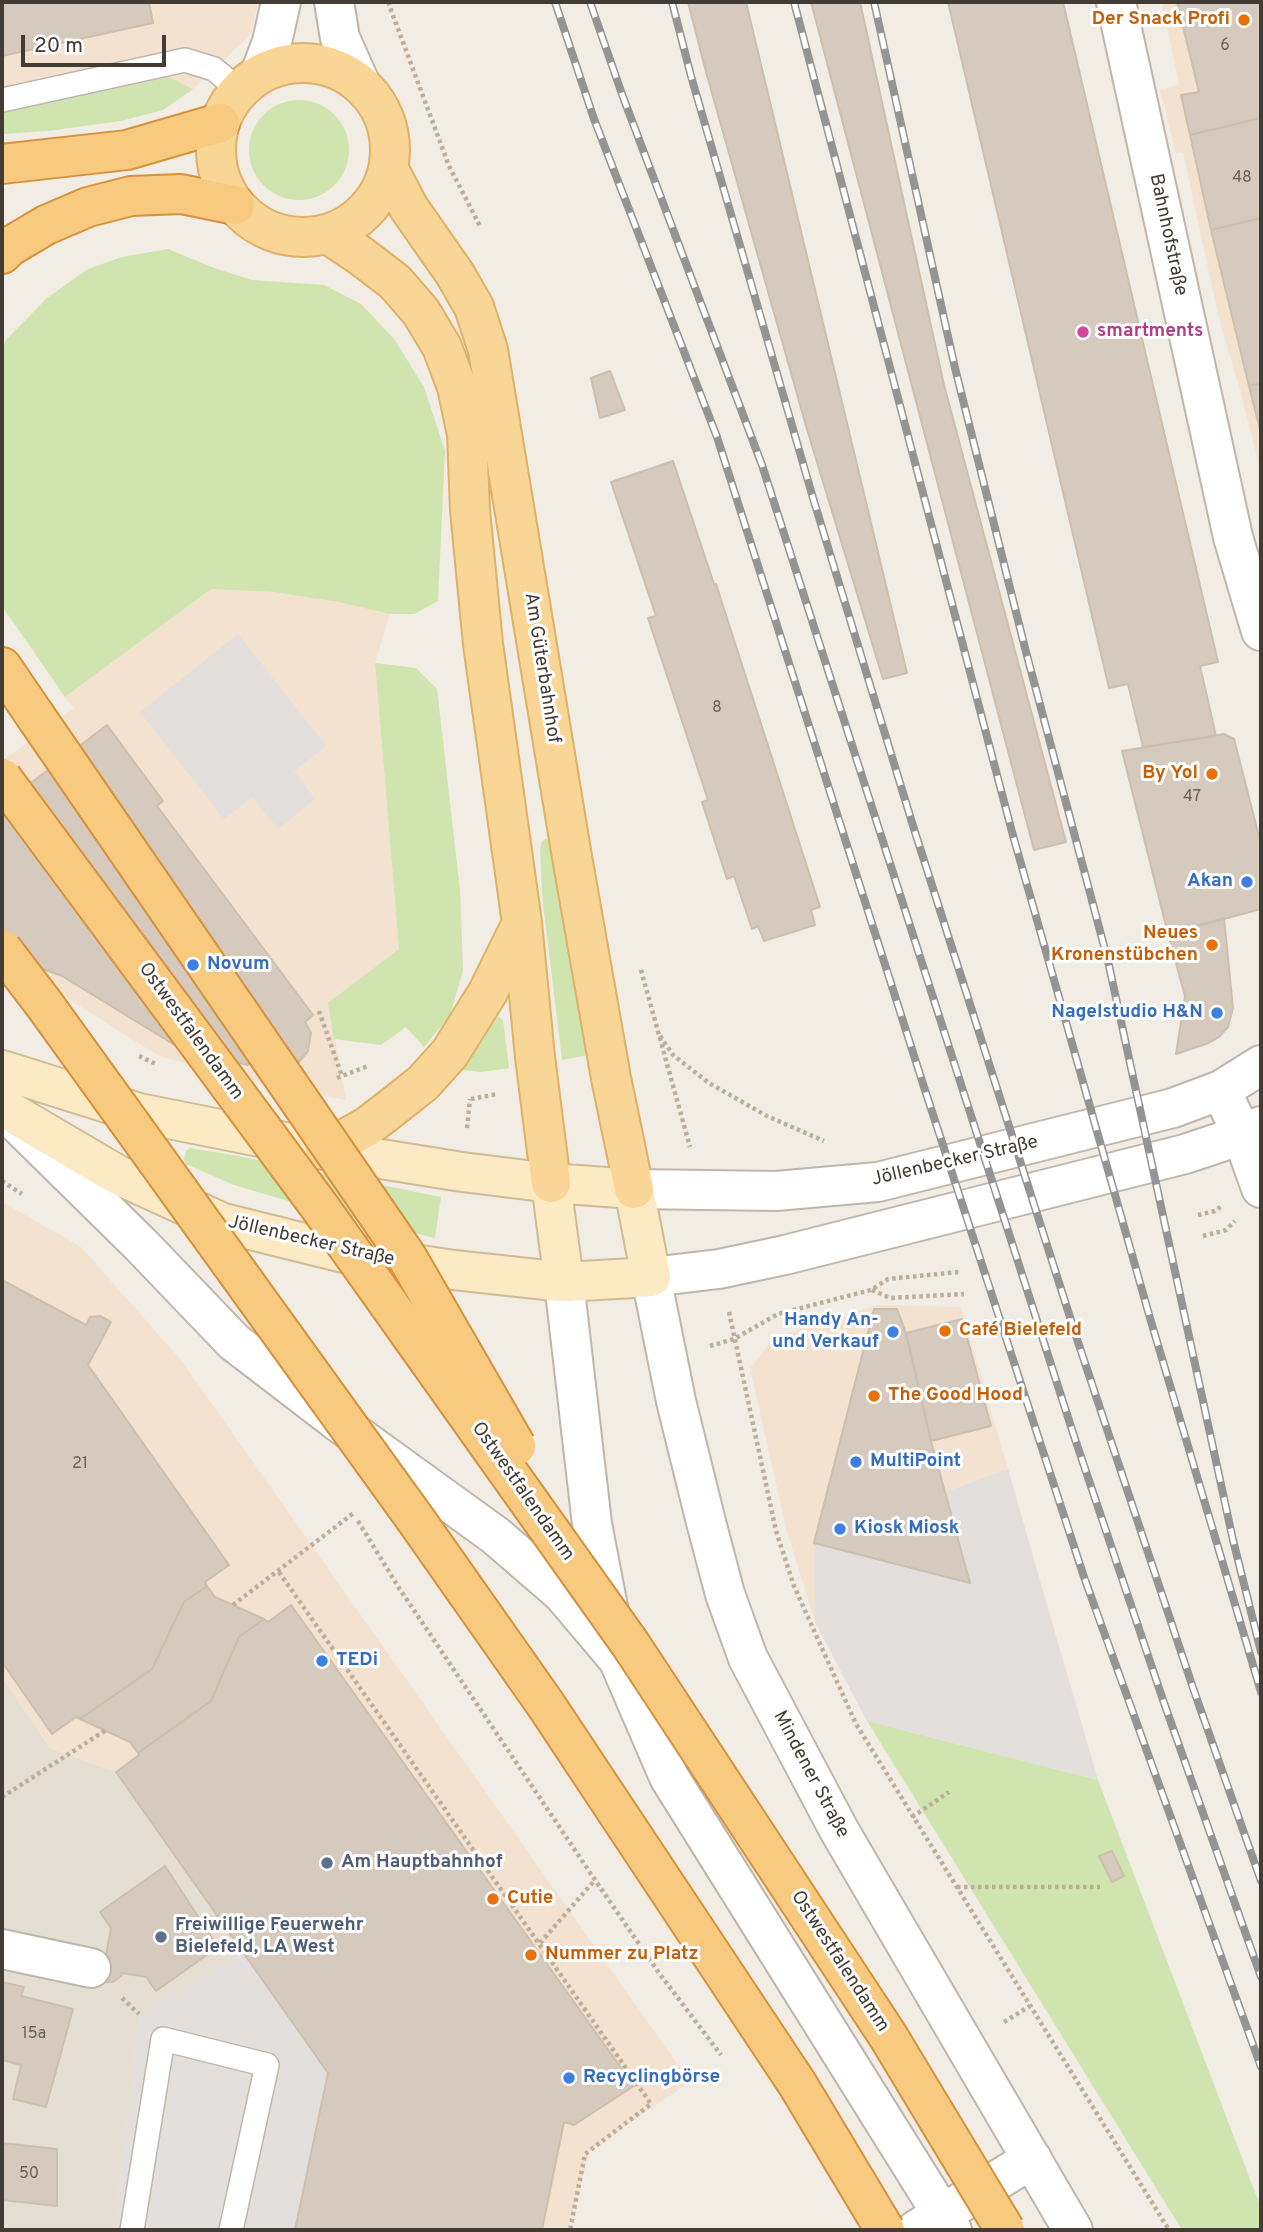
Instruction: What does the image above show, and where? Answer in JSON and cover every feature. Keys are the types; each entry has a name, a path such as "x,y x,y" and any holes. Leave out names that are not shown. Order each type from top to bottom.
{"highway":[{"path":"2,164 127,150 220,123"},
{"path":"2,254 46,225 88,207 131,196 181,194 235,205"},
{"path":"2,667 407,1257 624,1652"},
{"name":"Ostwestfalendamm","path":"2,778 318,1206 888,2036 1005,2230"},
{"path":"2,949 546,1704 798,2085 885,2230"}],"main road":[{"path":"294,63 329,65 360,83 381,108 390,138 389,170 377,198 356,221 328,234 303,238 277,234 254,223 235,205 223,187 217,167 215,145 220,123 249,82 294,63"},
{"name":"Am Güterbahnhof","path":"389,170 409,208 455,274 474,307 488,351 572,857 611,1078 634,1189"},
{"path":"328,234 394,282 421,312 442,347 457,387 467,434 470,510 483,644 522,923 538,1088 564,1282"},
{"path":"325,1150 368,1126 394,1106 423,1083 450,1053 488,992 522,923"},
{"name":"Jöllenbecker Straße","path":"2,1070 139,1113 325,1150 462,1172 551,1183 634,1189"},
{"name":"Jöllenbecker Straße","path":"2,1107 117,1174 223,1223 348,1254 454,1270 564,1282 651,1277"},
{"path":"634,1189 651,1277"}],"street":[{"path":"249,82 272,42 281,2"},
{"path":"334,2 340,38 360,83"},
{"name":"Bahnhofstraße","path":"1116,2 1233,537 1261,631"},
{"name":"Jöllenbecker Straße","path":"634,1189 776,1191 878,1182 1173,1108 1222,1090 1261,1065"},
{"path":"1222,1090 1252,1131 1261,1188"},
{"path":"2,1107 234,1342 337,1421 496,1536 624,1652"},
{"name":"Jöllenbecker Straße","path":"651,1277 719,1269 785,1255 1185,1154 1252,1131"},
{"name":"Mindener Straße","path":"651,1277 676,1401 706,1522 726,1594 748,1658 839,1830 1073,2230"},
{"path":"564,1282 592,1524 624,1652 669,1777 936,2225 1032,2159"},
{"path":"2,1949 91,1968"}],"lane":[{"path":"2,100 185,60 249,82"},
{"path":"132,2230 163,2039 267,2065 231,2230"}],"path":[{"path":"388,2 401,41"},
{"path":"319,1011 342,1076"},
{"path":"656,1031 673,1055 709,1083 767,1116 828,1142"},
{"path":"331,1080 370,1065"},
{"path":"467,1131 470,1099"},
{"path":"959,1272 888,1279 871,1290 778,1314 734,1339 776,1531 794,1587 856,1724 1169,2230"},
{"path":"871,1290 890,1298 964,1294"},
{"path":"233,1605 362,1506"},
{"path":"353,1514 399,1588 595,1880 725,2062"},
{"path":"279,1572 650,2104 585,2154 570,2230"},
{"path":"2,1797 106,1730"},
{"path":"912,1816 949,1792"},
{"path":"540,1944 595,1880"},
{"path":"957,1887 1100,1887"}],"shaded area":[{"path":"2,2 258,2 251,34 193,89 169,77 2,113"},
{"path":"1162,2 1261,2 1261,473 1219,319 1183,152 1176,153 1160,90 1179,84"},
{"path":"211,589 274,592 338,602 390,614 375,663 399,949 329,1004 346,1100 269,1086 159,1056 54,990 2,972 2,761 74,708 65,697"},
{"path":"238,634 326,746 294,771 315,799 278,829 252,797 224,819 140,712"},
{"path":"2,1202 81,1247 181,1360 690,2082 590,2150 568,2230 114,2230 140,2018 243,1953 116,1772 50,1748 2,1677"},
{"path":"877,1305 961,1307 1098,1780 867,1721 815,1622 786,1528 750,1368 775,1337"},
{"path":"1008,1469 1098,1780 867,1721 815,1622 814,1543 969,1583 946,1492"},
{"path":"2,1677 50,1748 116,1772 243,1953 140,2018 114,2230 2,2230"},
{"path":"243,1953 328,2073 295,2230 114,2230 140,2018"}],"green space":[{"path":"169,77 193,89 163,110 121,121 2,134 2,113"},
{"path":"299,100 318,104 334,115 345,131 349,150 345,169 334,185 318,196 299,200 280,196 264,185 253,169 249,150 253,131 264,115 280,104"},
{"path":"168,249 252,280 324,285 361,304 394,339 424,387 445,451 438,601 414,614 390,614 338,602 274,592 211,589 65,697 2,606 2,348 6,340 47,298 88,269 122,257"},
{"path":"375,663 416,668 437,689 460,890 463,970 450,1016 424,1047 406,1027 381,1045 334,1039 328,1003 399,949"},
{"path":"542,841 551,841 588,1055 562,1060 542,895 540,849"},
{"path":"498,1016 503,1020 509,1068 481,1072 463,1070"},
{"path":"190,1148 441,1197 435,1238 234,1185 186,1164 186,1151"},
{"path":"867,1721 1098,1780 1261,2208 1261,2230 1182,2230"}],"building":[{"path":"2,2 149,2 153,23 2,56"},
{"path":"688,2 746,2 907,673 883,679 806,426"},
{"path":"811,2 860,2 944,385 1066,842 1034,850"},
{"name":"smartments","path":"948,2 1063,2 1218,662 1200,666 1216,736 1143,747 1128,684 1109,688"},
{"path":"1177,2 1261,2 1261,118 1190,135 1181,95 1199,92"},
{"path":"1261,118 1261,218 1211,230 1190,135"},
{"path":"1261,218 1261,383 1249,386 1211,230"},
{"path":"610,371 625,410 600,418 591,378"},
{"path":"1261,383 1261,434 1249,386"},
{"path":"673,461 716,584 820,907 811,910 815,925 764,941 758,926 752,929 734,876 727,879 702,802 708,800 648,618 656,616 611,482"},
{"path":"107,725 163,801 157,806 313,1015 305,1022 311,1033 308,1051 297,1064 261,1058 247,1065 173,1044 62,976 2,954 2,805"},
{"path":"1224,734 1234,739 1261,844 1261,909 1168,934 1122,751"},
{"path":"1224,918 1233,1008 1228,1027 1219,1037 1206,1044 1176,1054 1185,996 1168,934"},
{"path":"2,1280 86,1325 90,1317 100,1316 111,1322 88,1365 229,1565 205,1582 207,1586 184,1602 152,1669 80,1719 76,1717 52,1734 2,1662"},
{"path":"874,1309 897,1309 906,1333 931,1441 970,1583 814,1543"},
{"path":"962,1319 991,1426 931,1441 906,1333"},
{"path":"207,1586 215,1597 264,1619 239,1637 211,1701 138,1753 130,1742 80,1719 152,1669 184,1602"},
{"name":"Am Hauptbahnhof","path":"291,1605 634,2086 574,2125 564,2122 542,2230 295,2230 328,2073 116,1772 211,1701 239,1637 264,1619 268,1622"},
{"path":"1112,1851 1124,1876 1112,1882 1099,1856"},
{"name":"Freiwillige Feuerwehr Bielefeld, LA West","path":"165,1866 218,1947 156,1991 146,1977 122,1973 113,1982 103,1982 98,1962 106,1956 111,1928 100,1912"},
{"path":"2,1982 24,1987 21,1996 73,2009 46,2107 13,2099 21,2065 2,2060"},
{"path":"2,2143 57,2149 57,2206 2,2200"}],"railway":[{"path":"555,2 594,119 717,437 924,1087 1084,1577 1261,2067"},
{"path":"590,2 623,97 762,465 1074,1436 1163,1700 1261,1977"},
{"path":"672,2 813,498 914,829 1077,1339 1193,1688 1261,1881"},
{"path":"794,2 1012,832 1150,1318 1261,1692"},
{"path":"874,2 955,368 1025,648 1108,961 1233,1540 1261,1652"}],"place":[{"name":"Der Snack Profi","path":"1244,20"},
{"name":"smartments","path":"1083,332"},
{"name":"By Yol","path":"1212,774"},
{"name":"Akan","path":"1247,882"},
{"name":"Neues Kronenstübchen","path":"1212,945"},
{"name":"Novum","path":"193,965"},
{"name":"Nagelstudio H&N","path":"1217,1013"},
{"name":"Café Bielefeld","path":"945,1331"},
{"name":"Handy An- und Verkauf","path":"893,1332"},
{"name":"The Good Hood","path":"874,1396"},
{"name":"MultiPoint","path":"856,1462"},
{"name":"Kiosk Miosk","path":"840,1529"},
{"name":"TEDi","path":"322,1661"},
{"name":"Am Hauptbahnhof","path":"327,1863"},
{"name":"Cutie","path":"493,1899"},
{"name":"Freiwillige Feuerwehr Bielefeld, LA West","path":"161,1937"},
{"name":"Nummer zu Platz","path":"531,1955"},
{"name":"Recyclingbörse","path":"569,2078"}]}
